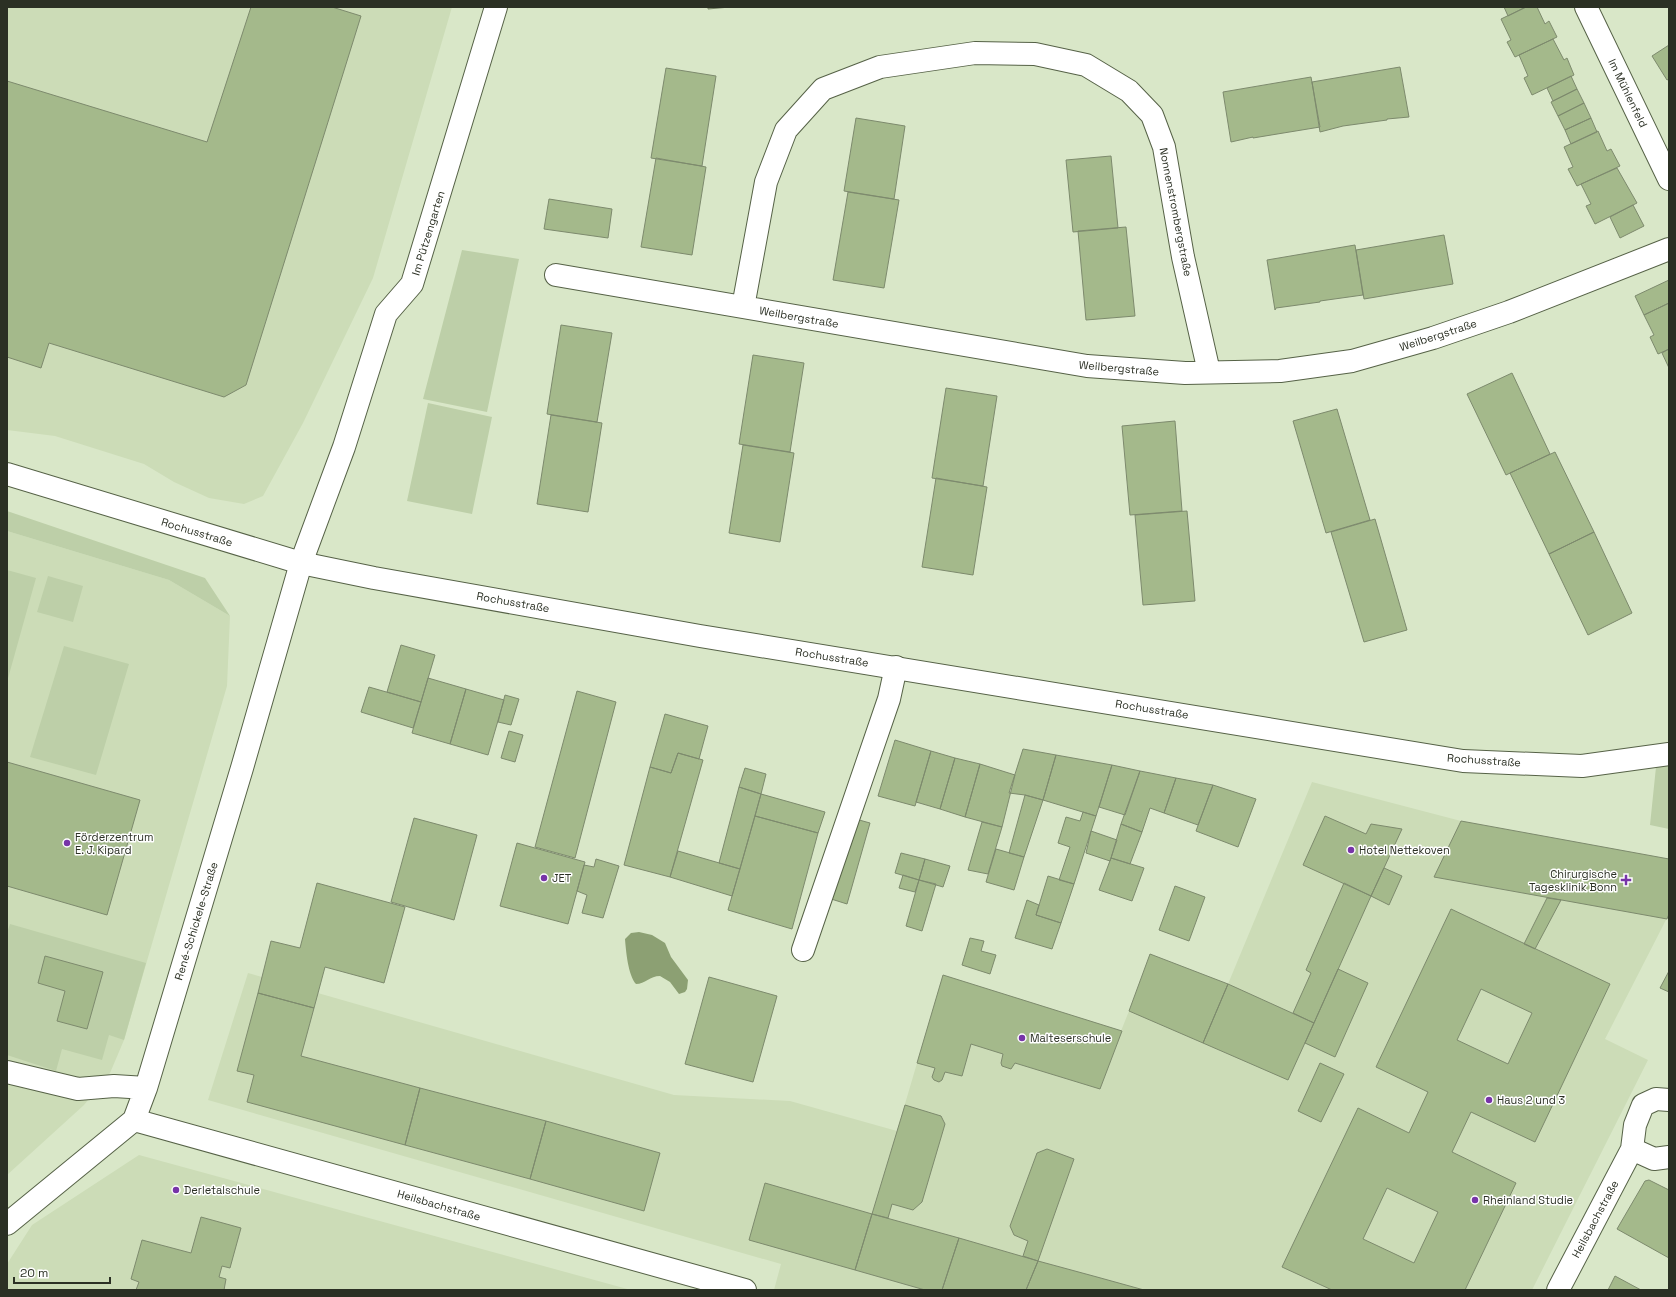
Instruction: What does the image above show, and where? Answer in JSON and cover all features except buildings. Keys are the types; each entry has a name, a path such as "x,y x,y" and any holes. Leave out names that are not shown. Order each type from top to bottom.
{"street":[{"name":"Im Pützengarten","path":"301,563 344,447 386,314 412,284 496,7"},
{"name":"Im Mühlenfeld","path":"1586,7 1669,179"},
{"name":"Nonnenstrombergstraße","path":"743,307 766,182 786,130 823,89 880,67 975,53 1035,54 1086,65 1130,91 1152,115 1164,147 1183,257 1209,372"},
{"name":"Weilbergstraße","path":"556,275 1087,366 1185,373 1280,371 1352,361 1433,338 1509,312 1669,249"},
{"name":"Rochusstraße","path":"7,474 301,563 700,636 1463,760 1582,766 1669,754"},
{"name":"René-Schickele-Straße","path":"134,1120 146,1088 240,776 301,563"},
{"path":"803,950 889,699 896,668"},
{"path":"7,1072 78,1089 114,1086 146,1088"},
{"name":"Heilsbachstraße","path":"1558,1290 1632,1149 1635,1125 1643,1104 1656,1099 1669,1100"},
{"path":"7,1224 134,1120"},
{"name":"Heilsbachstraße","path":"134,1120 745,1290"},
{"path":"1632,1149 1654,1159 1669,1157"}],"shaded area":[{"path":"7,7 452,7 373,278 303,423 263,496 244,504 209,498 174,482 144,464 55,436 7,430"},
{"path":"462,250 519,259 487,412 423,399"},
{"path":"428,403 492,417 472,514 407,501"},
{"path":"7,511 205,578 230,616 169,580 7,531"},
{"path":"7,531 169,580 230,616 227,686 124,1040 110,1073 84,1105 7,1175"},
{"path":"7,570 36,578 7,682"},
{"path":"48,576 83,586 73,622 37,612"},
{"path":"64,646 129,664 96,775 30,757"},
{"path":"1669,764 1669,829 1650,825 1656,767"},
{"path":"1312,782 1461,821 1669,859 1669,914 1605,1039 1648,1060 1532,1290 774,1290 781,1264 208,1100 248,973 674,1095 790,1101 897,1131 943,975 1121,1031 1129,1011 1228,984"},
{"path":"10,924 146,963 124,1040 109,1035 102,1060 62,1049 56,1071 7,1055 7,933"},
{"path":"639,932 652,935 665,943 671,957 688,980 687,989 685,992 679,994 670,982 660,976 653,977 642,983 636,984 629,969 625,939 631,933"},
{"name":"Derletalschule","path":"139,1155 631,1290 7,1290 7,1264 32,1225"}],"place":[{"name":"Förderzentrum E. J. Kipard","path":"67,843"},
{"name":"Hotel Nettekoven","path":"1351,850"},
{"name":"JET","path":"544,878"},
{"name":"Chirurgische Tagesklinik Bonn","path":"1626,880"},
{"name":"Malteserschule","path":"1022,1038"},
{"name":"Haus 2 und 3","path":"1489,1100"},
{"name":"Derletalschule","path":"176,1190"},
{"name":"Rheinland Studie","path":"1475,1200"}]}
